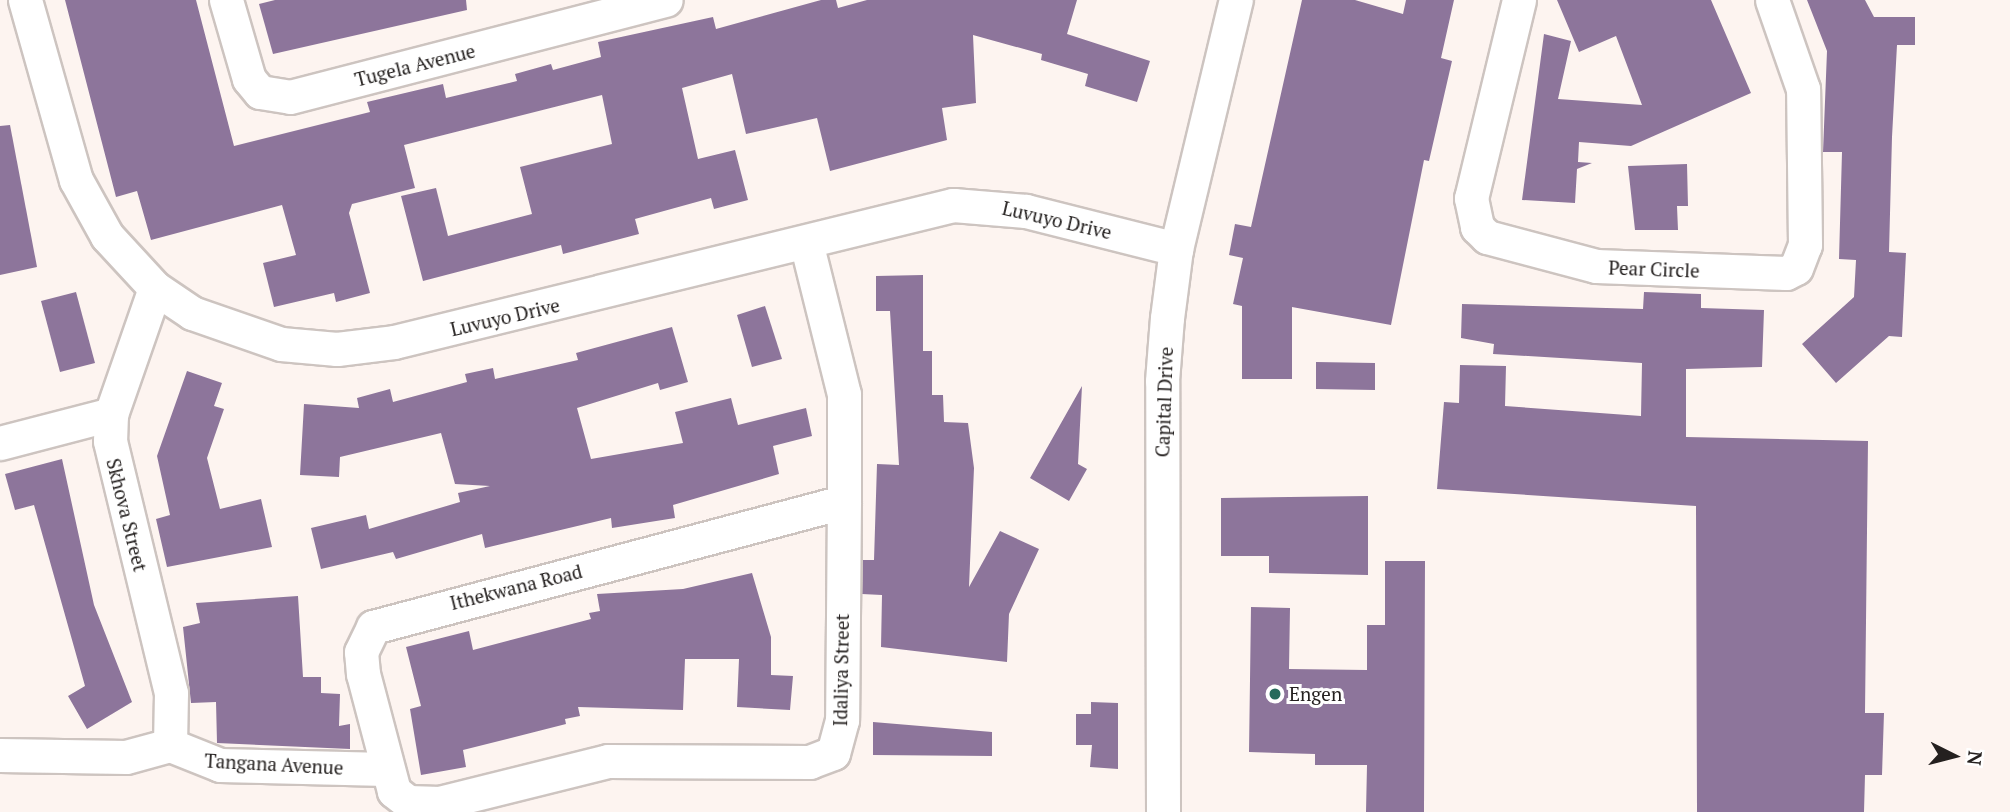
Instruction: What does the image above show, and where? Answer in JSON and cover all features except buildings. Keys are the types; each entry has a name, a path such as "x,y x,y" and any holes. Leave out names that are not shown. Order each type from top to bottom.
{"street":[{"name":"Luvuyo Drive","path":"25,0 76,180 107,236 155,288 234,332 337,349 394,342 806,242 918,211 991,205 1176,249"},
{"name":"Tugela Avenue","path":"226,0 249,79 260,92 290,97 666,0"},
{"name":"Capital Drive","path":"1163,812 1162,381 1176,249 1237,0"},
{"name":"Pear Circle","path":"1518,0 1471,198 1477,227 1503,244 1596,266 1786,273 1796,268 1805,245 1803,89 1772,0"},
{"name":"Idaliya Street","path":"408,802 440,803 608,761 824,760 839,741 842,720 844,502 842,369 806,242"},
{"name":"Skhova Street","path":"155,288 111,414 113,467 171,693 170,745"},
{"path":"0,443 111,414"},
{"name":"Ithekwana Road","path":"408,802 394,791 386,769 361,652 373,627 844,502"},
{"path":"0,755 126,757 170,745"},
{"name":"Tangana Avenue","path":"170,745 220,765 386,769"}],"place":[{"name":"Engen","path":"1275,694"}]}
